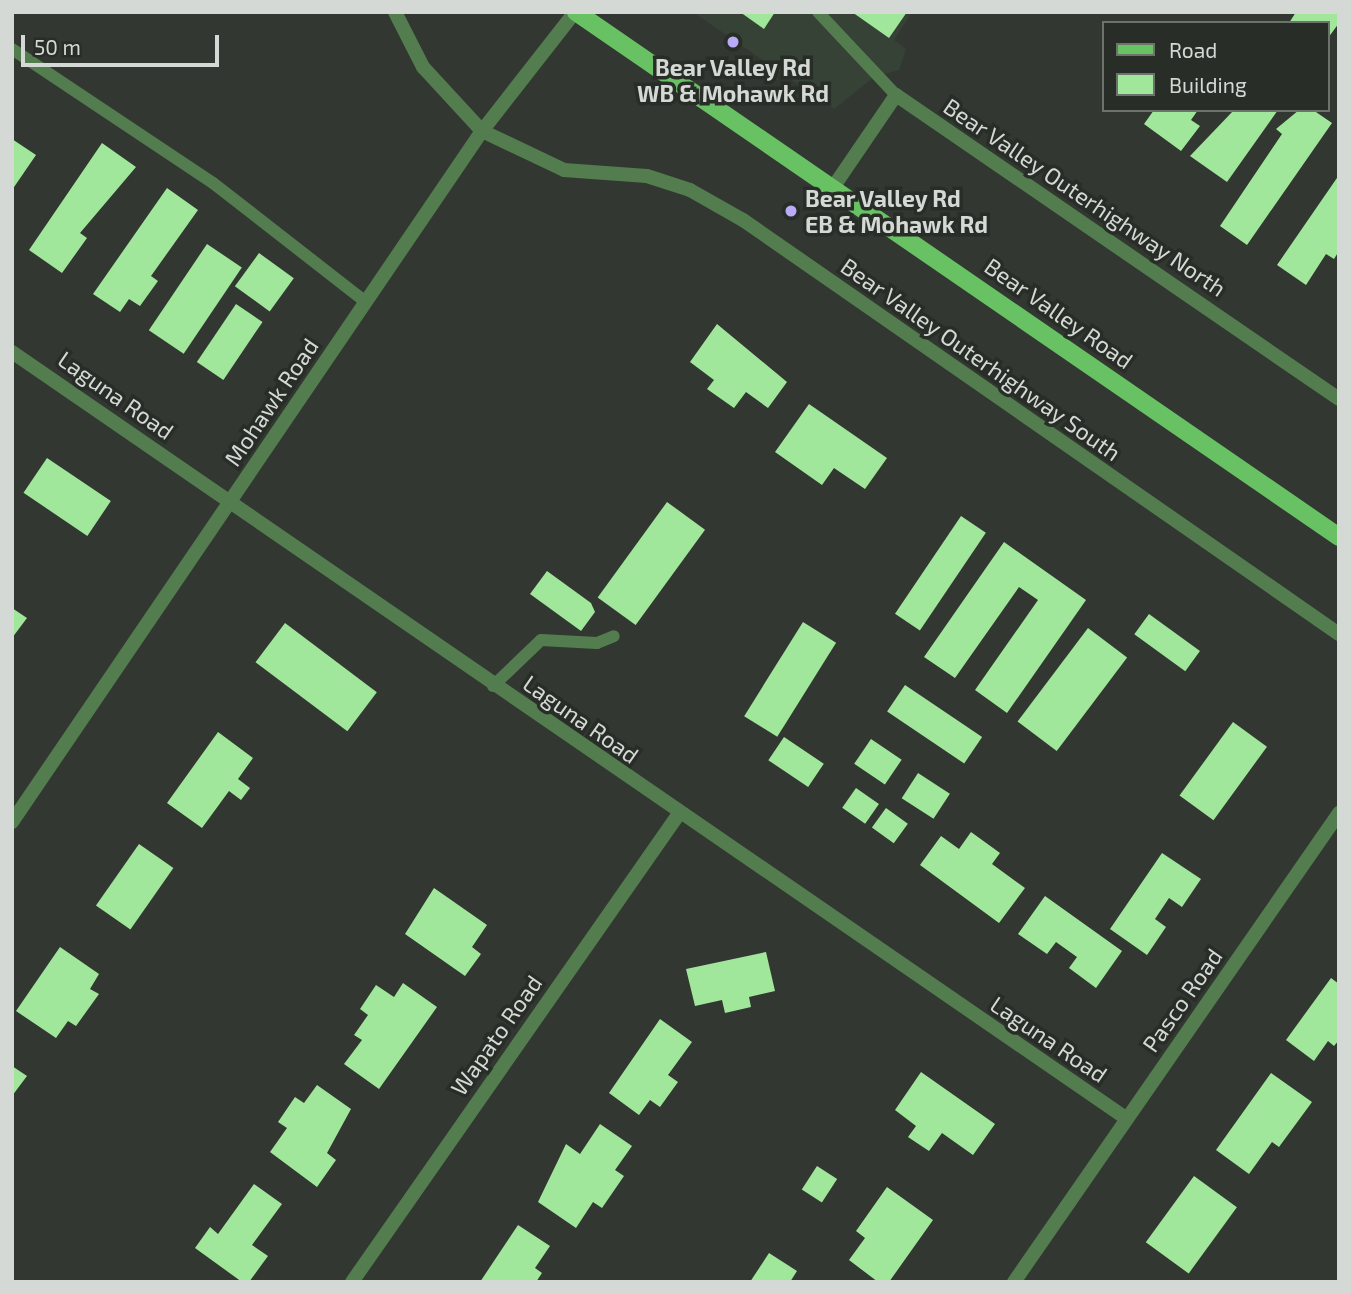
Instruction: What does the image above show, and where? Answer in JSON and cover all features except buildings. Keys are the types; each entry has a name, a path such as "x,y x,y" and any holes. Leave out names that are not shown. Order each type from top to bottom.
{"main road":[{"name":"Bear Valley Road","path":"575,12 834,187 1339,537"}],"street":[{"name":"Bear Valley Outerhighway South","path":"395,12 423,67 482,131 564,170 647,176 690,190 743,220 1339,634"},
{"name":"Mohawk Road","path":"12,822 482,131 575,12"},
{"path":"834,187 896,96"},
{"name":"Bear Valley Outerhighway North","path":"896,96 1339,399"},
{"name":"Laguna Road","path":"12,352 678,815 1128,1119"},
{"name":"Pasco Road","path":"1014,1282 1339,813"},
{"name":"Wapato Road","path":"352,1282 678,815"}],"lane":[{"path":"818,12 896,96"},
{"path":"12,49 213,183 366,302"},
{"path":"493,686 541,640 597,643 614,635"}],"shaded area":[{"path":"693,12 912,12 894,40 906,49 899,70 874,77 834,109"}],"place":[{"name":"Bear Valley Rd WB & Mohawk Rd","path":"733,42"},
{"name":"Bear Valley Rd EB & Mohawk Rd","path":"791,211"}]}
